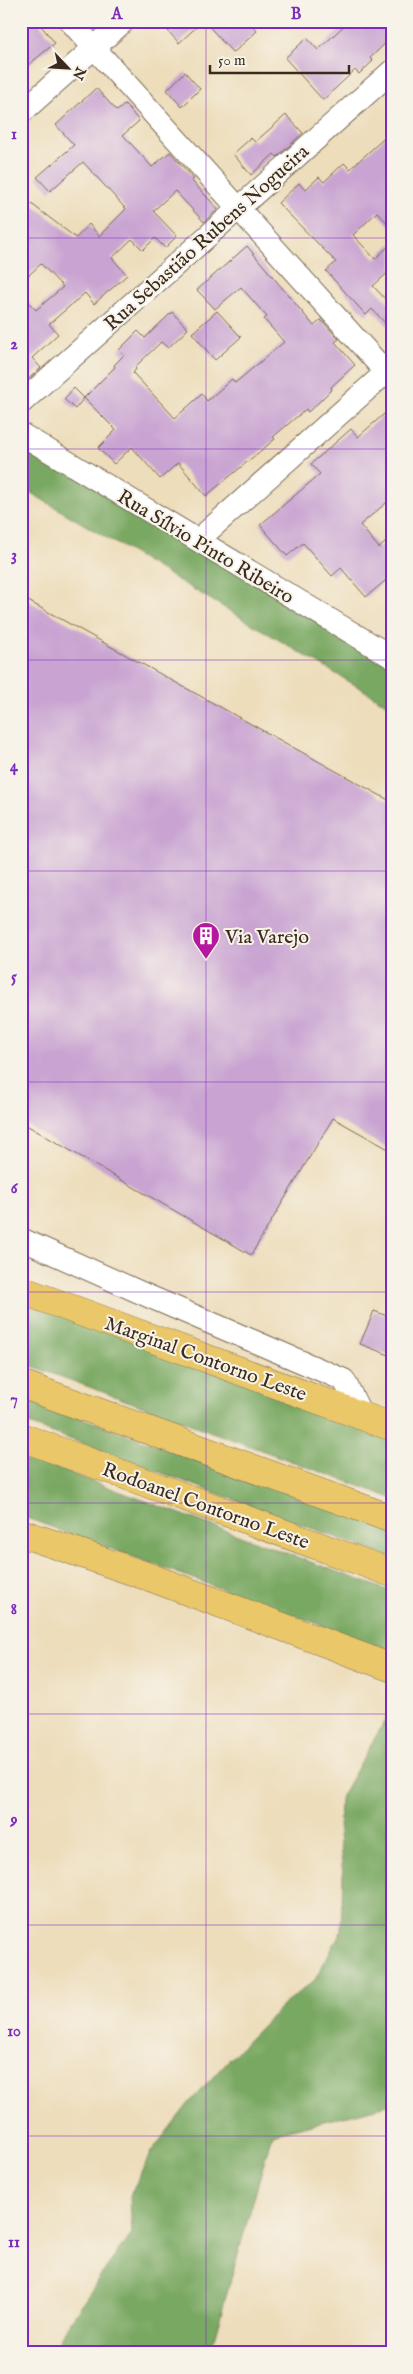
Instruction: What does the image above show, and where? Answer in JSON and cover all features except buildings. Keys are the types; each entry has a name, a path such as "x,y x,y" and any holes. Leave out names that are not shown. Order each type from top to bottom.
{"main road":[{"name":"Marginal Contorno Leste","path":"21,1290 392,1427"},
{"path":"21,1384 392,1518"},
{"name":"Rodoanel Contorno Leste","path":"21,1438 392,1574"},
{"path":"21,1533 152,1578 392,1668"}],"street":[{"path":"70,21 238,208 390,372 198,540"},
{"path":"21,113 124,21"},
{"name":"Rua Sebastião Rubens Nogueira","path":"21,403 392,71"},
{"name":"Rua Sílvio Pinto Ribeiro","path":"21,434 392,657"},
{"path":"21,1239 344,1380 362,1416"}],"green space":[{"path":"21,442 392,664 392,707 21,487"},
{"path":"21,1297 392,1434 392,1498 21,1362"},
{"path":"21,1396 392,1531 392,1558 21,1421"},
{"path":"21,1455 392,1592 392,1651 21,1516"},
{"path":"392,1715 392,2104 272,2134 210,2353 57,2353 60,2337 109,2264 132,2234 130,2196 151,2152 189,2103 224,2065 282,2006 315,1980 341,1931 343,1875 339,1835 340,1799 387,1717"}],"place":[{"name":"Via Varejo","path":"206,960"}]}
